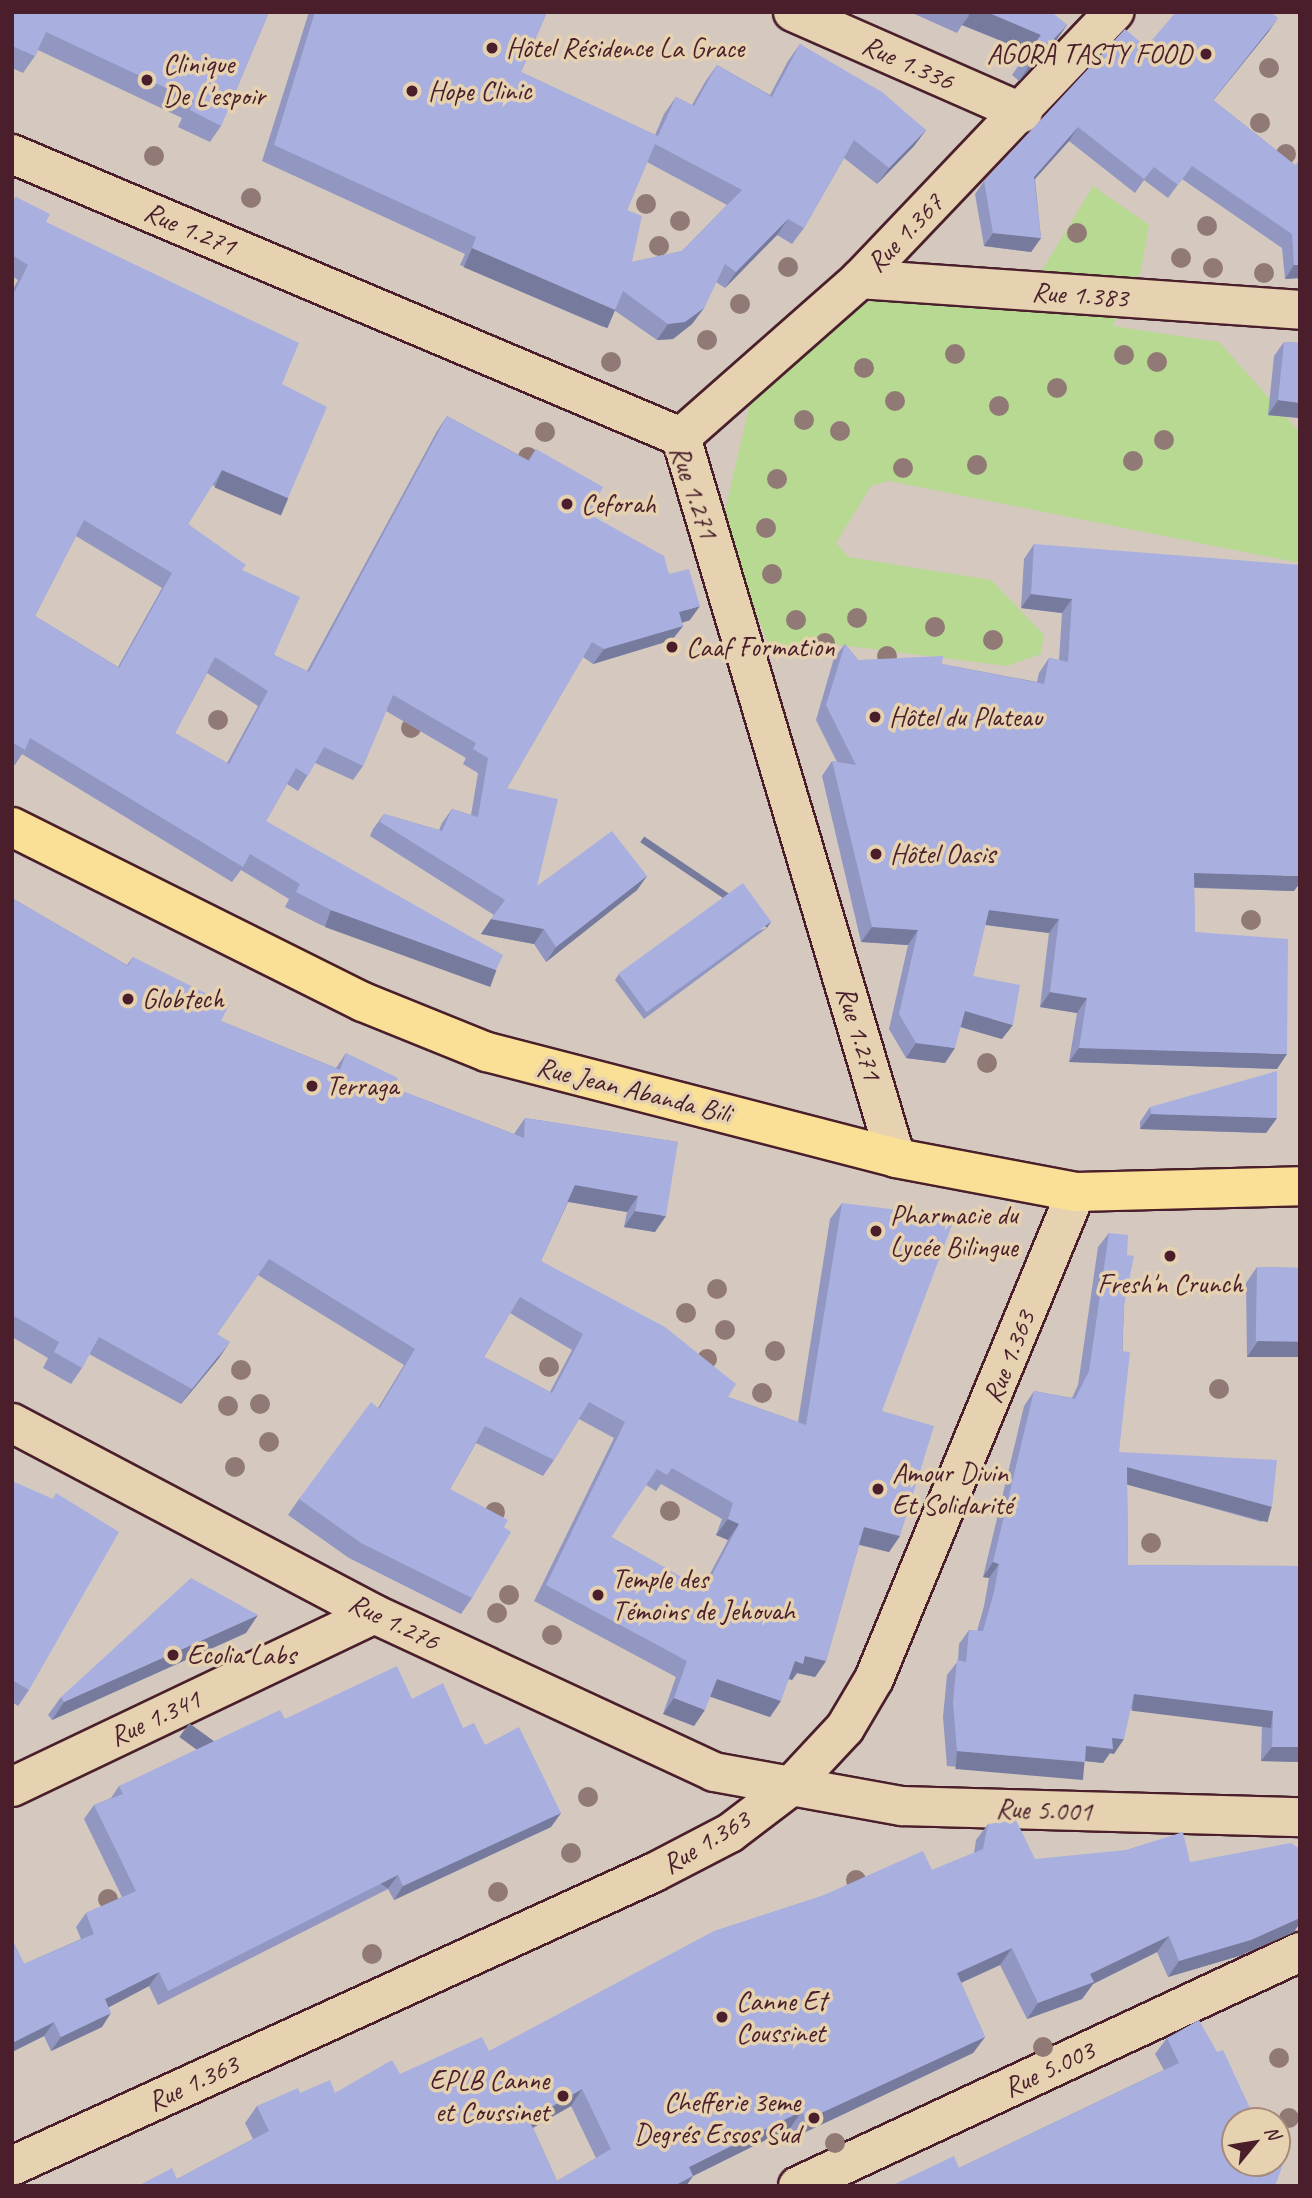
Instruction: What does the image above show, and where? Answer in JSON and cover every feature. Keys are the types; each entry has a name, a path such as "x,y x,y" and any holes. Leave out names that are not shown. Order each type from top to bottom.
{"main road":[{"name":"Rue Jean Abanda Bili","path":"12,827 363,1002 488,1052 896,1158 1076,1192 1300,1186"}],"street":[{"name":"Rue 1.336","path":"793,12 1023,113"},
{"name":"Rue 1.367","path":"681,437 860,279 1023,113 1114,12"},
{"name":"Rue 1.271","path":"12,154 681,437 896,1158"},
{"name":"Rue 1.383","path":"860,279 1300,310"},
{"name":"Rue 1.363","path":"12,2166 653,1873 730,1833 789,1788 845,1728 874,1679 1076,1192"},
{"name":"Rue 1.276","path":"12,1423 374,1614 714,1772 789,1788"},
{"name":"Rue 1.341","path":"12,1787 374,1614"},
{"name":"Rue 5.001","path":"789,1788 902,1806 1300,1817"},
{"name":"Rue 5.003","path":"798,2186 1300,1952"}],"green space":[{"path":"1093,186 1149,225 1141,270 1113,326 1219,342 1300,433 1300,563 889,481 871,486 836,543 848,557 991,580 1044,635 1041,654 1007,666 825,643 773,656 725,534 724,515 750,403 767,369 792,343 879,297 1023,302"}],"building":[{"path":"12,12 269,12 221,126 190,110 194,101 46,32 35,56 12,46"},
{"path":"315,12 547,12 521,72 658,136 676,97 694,106 717,65 772,97 800,44 882,92 926,130 889,168 854,140 804,228 788,219 736,272 725,264 704,308 685,322 668,324 623,291 615,310 472,248 476,237 274,145","holes":["655,144 742,190 682,251 632,262 642,216 627,210"]},
{"path":"987,12 1051,12 1067,25 1031,63 1024,58 1041,35"},
{"path":"1176,12 1271,12 1278,18 1213,100 1295,165 1300,160 1300,265 1294,265 1292,234 1192,166 1178,185 1154,167 1144,179 1078,127 1034,177 1041,238 993,233 984,181 1125,29 1146,47"},
{"path":"16,197 50,214 46,222 299,343 282,384 327,407 288,498 222,470 188,524 246,565 242,570 300,597 274,655 309,672 447,416 529,461 536,449 603,487 589,514 664,556 669,574 689,569 700,606 679,612 683,626 604,649 592,642 507,788 558,799 537,886 612,831 647,876 556,947 544,929 491,919 505,900 380,822 384,814 442,831 452,809 478,817 488,758 473,749 476,743 393,695 363,766 324,747 308,776 296,768 266,821 503,955 496,970 331,910 296,892 300,884 250,854 243,867 30,738 25,750 12,742 12,297 28,265 12,255 12,206","holes":["84,520 172,573 119,668 35,616","215,657 268,691 229,764 175,733"]},
{"path":"1284,342 1300,343 1300,403 1278,400"},
{"path":"1034,544 1300,565 1300,876 1194,873 1195,932 1288,939 1287,1054 1079,1048 1087,998 1050,992 1059,919 989,910 973,976 1020,985 1013,1025 965,1011 955,1048 916,1043 899,1014 918,930 872,927 832,761 856,765 826,705 845,644 858,660 943,656 942,664 1044,684 1049,658 1068,662 1072,599 1031,594"},
{"path":"743,883 771,922 647,1012 618,974"},
{"path":"12,898 128,966 133,957 229,1005 221,1021 340,1070 346,1053 398,1078 394,1088 524,1138 525,1118 678,1142 666,1216 635,1211 638,1196 575,1185 541,1261 665,1327 736,1384 728,1397 806,1425 842,1203 955,1217 882,1411 934,1426 900,1536 864,1527 826,1661 805,1656 803,1664 795,1661 781,1701 717,1679 705,1710 674,1698 687,1661 546,1585 625,1422 589,1402 554,1460 485,1426 450,1489 508,1520 504,1527 511,1532 472,1598 361,1543 299,1499 371,1402 379,1409 415,1349 269,1259 217,1334 230,1342 192,1389 99,1337 82,1368 54,1352 59,1342 12,1315","holes":["520,1297 583,1334 552,1393 484,1357","672,1468 733,1503 728,1519 739,1524 704,1590 611,1537 657,1469 667,1475"]},
{"path":"1277,1071 1277,1118 1151,1114 1150,1107"},
{"path":"1109,1233 1128,1235 1127,1255 1134,1256 1124,1306 1122,1351 1130,1352 1119,1452 1277,1460 1272,1507 1127,1467 1128,1565 1300,1566 1300,1747 1272,1747 1273,1711 1134,1694 1124,1739 1112,1738 1113,1749 1086,1746 1085,1762 957,1751 953,1702 957,1660 966,1662 969,1630 983,1631 999,1564 993,1562 1034,1391 1075,1399 1089,1371"},
{"path":"1257,1267 1300,1268 1299,1342 1256,1341"},
{"path":"12,1481 53,1499 56,1493 119,1532 29,1690 12,1680"},
{"path":"191,1578 258,1615 64,1702 61,1697"},
{"path":"397,1666 412,1699 443,1683 463,1728 474,1723 485,1745 519,1727 561,1813 403,1886 398,1875 168,1991 159,1972 105,1999 111,2013 61,2037 54,2022 12,2043 12,1939 24,1964 94,1934 86,1913 136,1891 94,1805 123,1794 119,1786 280,1710 285,1719"},
{"path":"1016,1820 1035,1859 1126,1850 1183,1832 1190,1862 1291,1843 1300,1849 1300,1918 1251,1940 1179,1961 1169,1936 1090,1974 1094,1982 1038,2003 1012,1948 957,1973 985,2037 806,2120 802,2111 689,2167 693,2176 674,2186 138,2186 172,2168 177,2179 269,2131 257,2106 298,2088 300,2093 330,2080 335,2093 392,2060 400,2074 482,2037 489,2051 714,1931 824,1895 923,1851 932,1870 983,1849 988,1824","holes":["582,2089 611,2149 557,2181 529,2120"]},
{"path":"1199,2020 1217,2052 1223,2050 1249,2107 1221,2107 1221,2177 1278,2177 1275,2186 891,2186 954,2156 959,2168 1179,2063 1167,2038"}],"place":[{"name":"Hôtel Résidence La Grace","path":"492,48"},
{"name":"AGORA TASTY FOOD","path":"1206,54"},
{"name":"Clinique De L'espoir","path":"147,80"},
{"name":"Hope Clinic","path":"412,91"},
{"name":"Ceforah","path":"567,504"},
{"name":"Caaf Formation","path":"672,647"},
{"name":"Hôtel du Plateau","path":"875,717"},
{"name":"Hôtel Oasis","path":"876,854"},
{"name":"Globtech","path":"128,999"},
{"name":"Terraga","path":"312,1086"},
{"name":"Pharmacie du Lycée Bilingue","path":"876,1231"},
{"name":"Fresh'n Crunch","path":"1170,1256"},
{"name":"Amour Divin Et Solidarité","path":"878,1489"},
{"name":"Temple des Témoins de Jehovah","path":"598,1595"},
{"name":"Ecolia Labs","path":"173,1655"},
{"name":"Canne Et Coussinet","path":"722,2017"},
{"name":"EPLB Canne et Coussinet","path":"563,2096"},
{"name":"Chefferie 3eme Degrés Essos Sud","path":"814,2118"}]}
